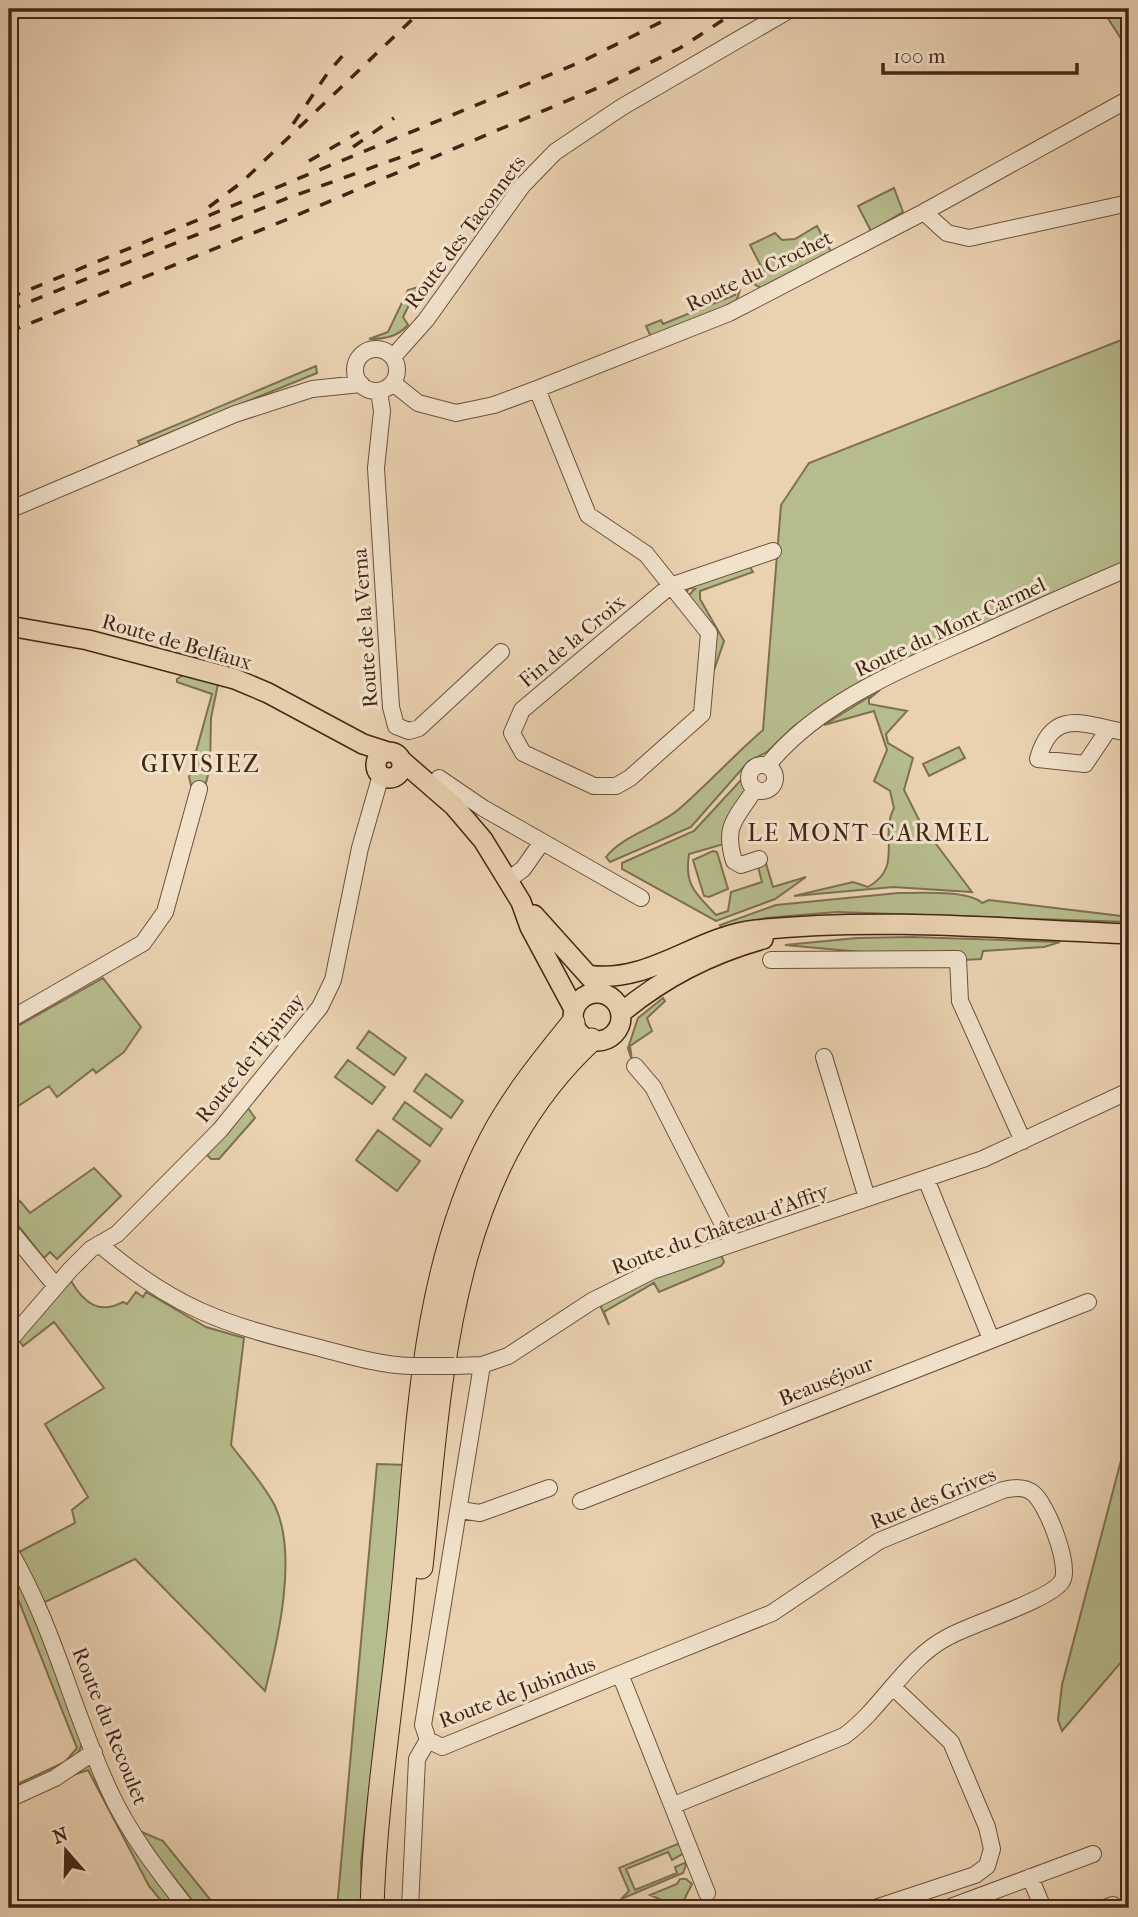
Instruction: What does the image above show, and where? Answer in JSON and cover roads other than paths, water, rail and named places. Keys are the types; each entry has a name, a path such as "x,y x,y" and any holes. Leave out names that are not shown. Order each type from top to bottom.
{"highway":[{"path":"372,1908 423,1383 438,1291 457,1224 490,1141 517,1095 574,1016"},
{"path":"387,1908 434,1449 448,1334 457,1285 477,1217 506,1152 543,1093 591,1040"}],"main road":[{"name":"Route de Belfaux","path":"9,626 89,640 234,679 268,693 363,744 393,767 454,806 483,840 521,902 530,927 574,1016"},
{"name":"Route de Belfaux","path":"521,902 607,995"},
{"path":"588,975 623,976 739,933 815,926 1129,934"},
{"path":"621,1013 657,985 708,958 815,926"},
{"path":"607,995 616,1003 621,1013 620,1023 612,1036 601,1041 591,1040 578,1032 574,1016 588,995 607,995 637,984 679,956"}],"street":[{"name":"Route des Taconnets","path":"393,357 426,320 522,186 546,160 622,107 791,9"},
{"name":"Route du Crochet","path":"386,387 418,402 456,413 494,405 537,389 729,313 924,212 1129,99"},
{"path":"924,212 947,233 969,238 1129,204"},
{"path":"9,510 224,419 312,389 355,366 360,357 371,350 384,351 393,357 397,371 386,387 360,384 312,389"},
{"path":"355,366 360,384"},
{"name":"Route de la Verna","path":"386,387 376,468 391,707 396,726 409,731 419,728 501,652"},
{"path":"537,389 588,515 637,546 670,586"},
{"name":"Fin de la Croix","path":"670,586 709,633 702,714 630,778 616,786 604,788 523,753 512,733 522,710 670,586 773,551"},
{"name":"Route du Mont-Carmel","path":"759,859 741,865 734,861 728,832 755,789 750,784 750,774 758,766 767,766 802,729 912,664 1129,568"},
{"path":"1108,730 1129,733"},
{"name":"Route de l'Epinay","path":"10,1338 55,1285 99,1244 117,1234 226,1124 282,1058 329,992 344,936 367,818 393,767"},
{"path":"439,778 542,842 641,898"},
{"path":"9,1020 143,943 164,912 198,789"},
{"path":"508,880 523,869 542,842"},
{"path":"771,960 958,959 960,1001 1023,1141"},
{"path":"824,1057 867,1198"},
{"path":"635,1066 653,1087 732,1242"},
{"name":"Route du Château-d'Affry","path":"99,1244 141,1279 211,1318 359,1358 411,1366 482,1366 508,1356 615,1288 732,1242 983,1160 1129,1091"},
{"path":"926,1179 991,1339"},
{"path":"9,1229 55,1285"},
{"name":"Beauséjour","path":"581,1502 1088,1302"},
{"name":"Route de Jubindus","path":"482,1366 423,1725 428,1740 442,1747 620,1674 707,1893"},
{"path":"460,1510 480,1513 549,1488"},
{"name":"Rue des Grives","path":"620,1674 772,1613 879,1541 1003,1490 1017,1488 1031,1491 1038,1498 1064,1557 1066,1572 1062,1583 1051,1592 946,1638 928,1649 861,1724 844,1736 674,1805"},
{"name":"Route du Recoulet","path":"9,1550 26,1579 94,1752 129,1828 187,1908"},
{"path":"878,1908 975,1875 987,1866 992,1849 987,1826 951,1742 893,1687"},
{"path":"410,1908 418,1759 428,1740"},
{"path":"9,1800 55,1778 94,1752"},
{"path":"948,1908 1093,1854"},
{"path":"1030,1877 1044,1908"}],"railway":[{"path":"209,207 242,182 423,9"},
{"path":"9,298 583,61 687,9"},
{"path":"9,332 283,221 602,86 680,48 740,9"},
{"path":"293,124 327,74 350,47"},
{"path":"353,147 394,118"},
{"path":"309,161 359,132"},
{"path":"9,310 288,198 434,145"}],"district":[{"name":"GIVISIEZ","path":"201,764"},
{"name":"LE MONT-CARMEL","path":"869,833"}]}
